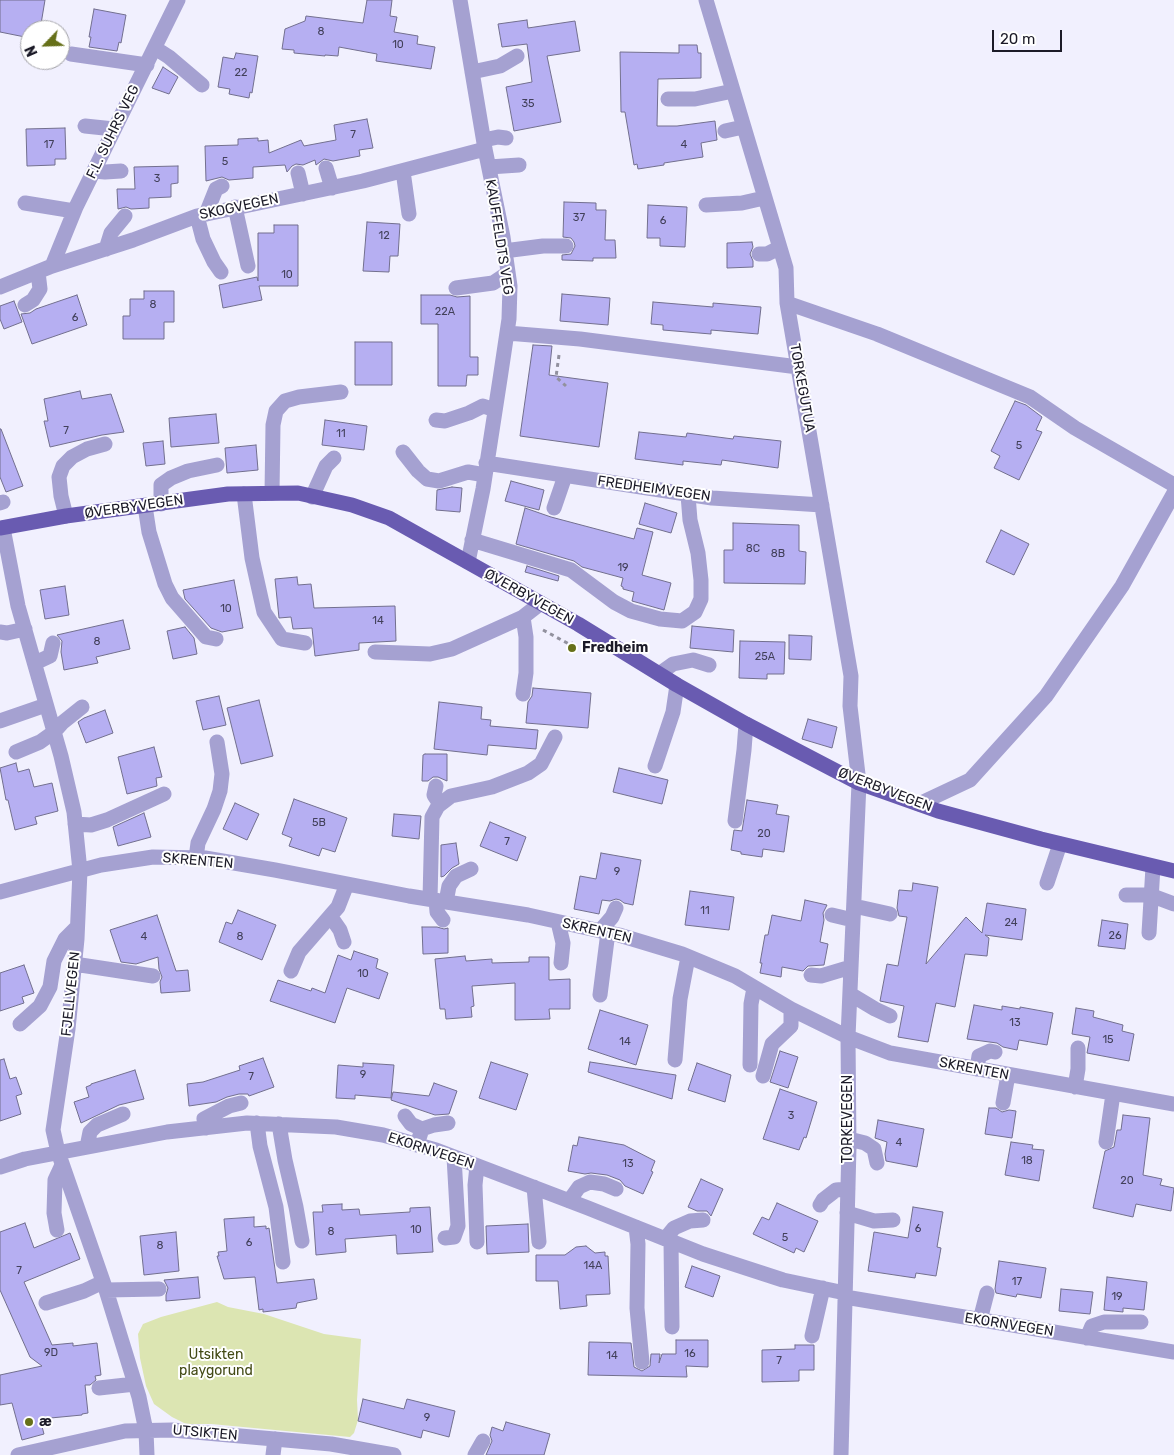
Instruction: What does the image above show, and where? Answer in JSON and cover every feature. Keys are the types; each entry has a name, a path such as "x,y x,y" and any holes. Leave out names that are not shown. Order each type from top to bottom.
{"main road":[{"name":"ØVERBYVEGEN","path":"2,528 66,516 228,494 298,494 352,505 388,518 583,627 677,685 746,724 859,783 919,804 1060,844 1174,871"}],"street":[{"name":"F.L. SUHRS VEG","path":"25,305 33,300 40,289 45,269 178,0"},
{"name":"KAUFFELDTS VEG","path":"460,0 510,286 507,333 486,469 468,562"},
{"name":"TORKEGUTUA","path":"706,0 786,268 787,303 851,676 850,706 859,783"},
{"path":"155,48 183,68 202,85"},
{"path":"72,54 146,65"},
{"path":"472,72 500,66 517,56"},
{"path":"668,99 695,99 733,91"},
{"path":"85,126 114,129"},
{"path":"725,131 743,127"},
{"name":"SKOGVEGEN","path":"0,287 45,269 201,215 403,171 484,145 498,137 506,138"},
{"path":"489,167 519,165"},
{"path":"326,168 332,188"},
{"path":"94,170 121,172"},
{"path":"403,171 409,214"},
{"path":"298,173 303,194"},
{"path":"221,272 203,239 201,215 216,189 222,186"},
{"path":"706,205 742,203 764,198"},
{"path":"25,203 74,211"},
{"path":"235,207 248,266"},
{"path":"106,249 111,233 125,216"},
{"path":"504,251 543,246 566,246"},
{"path":"759,254 768,254 779,248"},
{"path":"456,288 493,283 508,273"},
{"path":"787,303 877,334 1030,397 1076,428 1174,485"},
{"path":"507,333 558,337 798,367"},
{"path":"272,493 273,425 276,411 285,401 341,392"},
{"path":"436,420 445,421 483,406 495,410"},
{"path":"66,516 59,477 63,466 72,456 105,444"},
{"name":"FREDHEIMVEGEN","path":"403,452 427,479 439,481 468,472 486,469 565,476 688,495 822,505"},
{"path":"312,496 326,466 334,458"},
{"path":"161,504 160,485 188,470 217,465"},
{"path":"554,508 565,476"},
{"path":"919,804 970,780 1046,696 1122,586 1174,493"},
{"path":"244,494 252,558 264,612 282,640 306,643"},
{"path":"472,540 571,570 614,602 631,611 660,619 682,621 695,612 701,599 700,571 690,520 688,495"},
{"path":"145,506 149,532 165,584 172,598 206,637 216,639"},
{"name":"FJELLVEGEN","path":"2,528 18,606 72,802 80,871 68,1029 53,1130 60,1158 105,1286 135,1384 146,1431 146,1455"},
{"path":"375,652 430,654 461,645 523,617 540,603"},
{"path":"523,617 526,637 526,674 523,694"},
{"path":"0,632 7,633 25,629"},
{"path":"35,663 50,656 53,643"},
{"path":"659,674 672,664 693,660 709,665"},
{"path":"655,766 673,712 677,685"},
{"path":"0,721 46,705"},
{"path":"16,752 40,742 82,708"},
{"path":"734,821 746,724"},
{"path":"443,920 437,912 432,817 440,804 451,796 492,787 528,773 542,764 555,737"},
{"path":"196,858 198,843 220,792 222,774 217,742"},
{"name":"TORKEVEGEN","path":"841,1455 849,1139 848,1037 859,783"},
{"path":"436,786 434,795 440,804"},
{"path":"75,824 91,825 107,820 164,794"},
{"path":"1046,883 1060,844"},
{"name":"SKRENTEN","path":"0,892 101,865 153,857 196,858 266,868 604,932 688,956 735,976 791,1009 848,1037 890,1053 1174,1104"},
{"path":"1149,933 1153,867"},
{"path":"437,900 456,876 471,869"},
{"path":"291,971 299,952 338,907 347,884"},
{"path":"1126,895 1150,895 1174,904"},
{"path":"600,995 604,932 616,908"},
{"path":"832,916 853,913 890,914"},
{"path":"331,917 340,930 344,942"},
{"path":"558,922 563,943 561,963"},
{"path":"20,1024 40,1006 50,987 54,962 65,940 77,927"},
{"path":"675,1060 680,999 688,956"},
{"path":"74,964 153,976"},
{"path":"811,975 821,976 851,967"},
{"path":"750,1065 751,1004 754,988"},
{"path":"850,994 890,1016"},
{"path":"763,1076 772,1044 791,1026 791,1009"},
{"path":"1075,1087 1078,1068 1078,1048"},
{"path":"977,1069 980,1056 990,1051 995,1052"},
{"path":"1003,1103 1008,1075"},
{"path":"1106,1142 1113,1094"},
{"path":"206,1128 204,1119 229,1106 241,1103"},
{"path":"87,1147 90,1132 97,1124 122,1114"},
{"path":"404,1116 411,1124 422,1129 434,1125 448,1124"},
{"name":"EKORNVEGEN","path":"0,1168 25,1158 60,1158 87,1147 167,1132 247,1123 336,1127 383,1135 454,1157 569,1200 703,1254 782,1280 823,1288 845,1295 980,1320 1174,1352"},
{"path":"257,1123 260,1146 276,1207 283,1262"},
{"path":"279,1124 302,1241"},
{"path":"417,1145 422,1129"},
{"path":"849,1139 865,1143 874,1149 877,1163"},
{"path":"445,1238 454,1237 458,1226 454,1157"},
{"path":"57,1230 54,1213 55,1180 60,1158"},
{"path":"477,1166 475,1185 477,1242"},
{"path":"569,1200 579,1187 590,1182 604,1184 616,1189"},
{"path":"534,1187 539,1242"},
{"path":"820,1205 823,1200 836,1190 848,1188"},
{"path":"847,1213 874,1221 893,1220"},
{"path":"672,1327 668,1240 674,1228 690,1221 704,1220"},
{"path":"636,1227 638,1244 637,1308 642,1362"},
{"path":"46,1304 84,1290 105,1286 159,1290"},
{"path":"812,1336 823,1288"},
{"path":"980,1320 988,1293"},
{"path":"1087,1338 1092,1326 1104,1322 1141,1322"},
{"path":"99,1388 135,1384"},
{"name":"UTSIKTEN","path":"24,1454 76,1449 125,1431 172,1430 331,1444 394,1455"},
{"path":"274,1455 275,1439"},
{"path":"474,1455 483,1441"}],"path":[{"path":"558,337 559,357 556,377 566,386"}],"green space":[{"name":"Utsikten playgorund","path":"217,1302 228,1307 264,1314 324,1334 361,1339 357,1400 358,1420 354,1433 350,1437 211,1424 186,1424 154,1404 146,1386 140,1358 138,1334 143,1324 161,1317"}],"building":[{"path":"0,0 45,0 42,20 20,20 20,36 0,32"},
{"path":"367,0 392,0 390,16 397,17 394,32 418,36 417,44 435,47 431,69 376,61 377,54 339,47 338,56 294,53 294,50 282,49 285,29 305,21 306,16 363,23"},
{"path":"94,9 126,15 121,43 119,42 117,51 89,47"},
{"path":"527,20 528,28 575,21 580,51 547,56 561,122 514,131 506,87 532,82 527,44 502,47 498,24"},
{"path":"679,45 697,45 698,53 701,53 701,78 658,79 657,126 677,126 715,121 717,140 701,143 703,157 638,169 637,164 634,165 625,112 621,112 620,52 679,53"},
{"path":"236,53 258,56 252,93 250,92 249,98 229,94 230,89 218,87 223,57 234,59"},
{"path":"163,67 178,77 169,94 152,88"},
{"path":"367,119 373,148 359,150 360,156 333,161 324,159 316,165 315,160 303,165 296,164 287,172 285,165 253,167 253,178 229,180 222,177 206,181 205,146 238,145 238,139 258,138 258,141 268,140 269,153 301,140 304,146 336,140 334,125"},
{"path":"65,128 66,159 55,159 55,165 27,166 26,129"},
{"path":"178,166 178,183 171,184 171,197 149,198 149,208 131,209 126,207 118,209 117,189 135,189 134,167"},
{"path":"564,202 596,203 596,210 606,210 605,240 615,240 616,258 593,258 593,261 562,260 562,255 571,254 575,246 571,238 563,237"},
{"path":"648,205 687,207 685,247 660,246 660,238 647,238"},
{"path":"367,222 400,224 398,256 390,256 389,272 363,271"},
{"path":"274,225 298,225 298,286 259,286 262,300 223,308 219,285 257,277 258,281 258,233 274,233"},
{"path":"752,242 753,247 750,254 753,267 727,268 727,243"},
{"path":"144,291 174,291 174,322 164,322 164,339 123,339 123,316 130,316 130,299 144,299"},
{"path":"562,294 610,298 608,325 560,321"},
{"path":"77,295 87,325 32,344 21,314 30,313 36,309"},
{"path":"421,295 470,296 470,357 478,357 478,375 467,375 466,386 438,386 438,324 421,324"},
{"path":"14,301 22,322 4,329 0,319 0,306"},
{"path":"653,302 713,307 713,303 761,307 758,334 711,330 711,334 663,330 663,325 651,324"},
{"path":"355,342 392,342 392,385 355,385"},
{"path":"533,345 552,346 549,375 608,383 599,447 520,436"},
{"path":"80,391 82,399 111,394 124,432 50,447 44,421 48,421 44,399"},
{"path":"1015,401 1026,405 1042,417 1036,430 1042,432 1019,480 994,468 1000,456 991,451"},
{"path":"216,414 219,443 171,447 169,418"},
{"path":"325,420 367,426 364,450 322,445"},
{"path":"0,429 23,486 6,492 0,477"},
{"path":"639,432 686,437 687,433 733,439 734,436 781,441 778,468 722,460 721,465 683,461 683,465 635,459"},
{"path":"163,441 165,464 146,466 143,443"},
{"path":"256,445 258,470 227,473 225,448"},
{"path":"511,481 544,490 539,510 505,501"},
{"path":"452,487 462,488 460,512 436,510 437,490"},
{"path":"645,503 677,513 671,533 639,524"},
{"path":"525,508 551,517 634,539 637,528 653,532 642,575 671,583 664,610 632,601 634,592 623,589 621,586 623,578 582,567 574,561 516,544"},
{"path":"733,523 799,525 799,551 806,552 805,584 724,583 724,550 733,550"},
{"path":"1001,530 1029,544 1014,575 986,562"},
{"path":"527,566 559,576 558,581 525,572"},
{"path":"297,577 298,585 311,584 314,608 395,606 396,641 359,643 359,650 315,656 312,628 293,629 291,617 279,618 275,579"},
{"path":"234,580 243,628 222,632 211,628 185,599 183,590"},
{"path":"65,586 69,615 45,619 40,590"},
{"path":"123,620 130,649 96,657 98,663 64,670 61,652 62,641 57,635"},
{"path":"692,626 734,630 733,652 690,648"},
{"path":"185,627 194,638 197,654 173,659 167,631"},
{"path":"789,635 812,636 811,660 789,659"},
{"path":"740,641 785,642 784,674 767,674 767,679 739,678"},
{"path":"533,688 591,693 588,728 526,723 528,702 532,696"},
{"path":"219,696 226,725 203,730 196,701"},
{"path":"259,700 273,756 241,764 227,708"},
{"path":"439,702 482,707 481,719 491,720 490,726 538,730 536,749 488,745 487,755 434,749"},
{"path":"105,710 113,733 86,743 78,722"},
{"path":"808,719 837,727 832,748 802,739"},
{"path":"154,747 162,777 156,778 157,786 127,794 118,757"},
{"path":"447,754 447,781 433,777 428,781 422,781 423,755"},
{"path":"16,763 18,772 29,769 34,787 52,783 58,811 35,817 37,824 15,830 8,800 6,800 0,768"},
{"path":"619,768 668,780 662,804 613,792"},
{"path":"294,799 347,818 335,852 322,848 319,856 289,846 292,838 282,834"},
{"path":"747,800 778,805 776,814 789,816 784,852 763,849 762,857 741,854 741,852 731,850 734,830 742,831"},
{"path":"235,803 259,814 247,840 223,829"},
{"path":"144,813 151,837 118,846 113,827"},
{"path":"394,814 421,816 419,839 392,836"},
{"path":"490,822 526,837 517,861 480,846"},
{"path":"456,843 459,864 441,877 441,845"},
{"path":"601,853 641,860 633,905 616,899 610,901 602,900 599,914 574,909 580,876 596,879"},
{"path":"913,883 938,887 926,964 966,917 982,933 987,903 1026,909 1022,940 985,935 989,938 987,956 965,954 955,1007 936,1003 928,1042 898,1037 904,1006 880,1001 887,964 898,966 907,917 899,916 897,908 899,890 912,891"},
{"path":"690,891 734,897 729,930 685,925"},
{"path":"805,900 827,905 823,913 824,920 820,942 828,944 824,965 808,966 803,971 782,967 781,977 760,973 765,935 768,935 772,915 801,921"},
{"path":"238,910 276,925 262,960 219,942 226,922 232,924"},
{"path":"157,915 176,971 188,970 190,991 161,993 160,982 162,977 158,957 136,964 121,962 110,930"},
{"path":"1102,920 1128,924 1125,949 1098,946"},
{"path":"422,927 448,928 448,953 423,954"},
{"path":"354,951 378,959 376,968 388,973 379,999 347,988 335,1023 270,1001 278,980 311,991 312,988 325,993 338,955 351,960"},
{"path":"465,956 466,961 492,959 492,963 529,962 529,957 549,957 549,980 570,979 570,1009 549,1009 550,1019 515,1020 515,983 472,986 474,1006 471,1007 472,1017 446,1019 445,1009 440,1009 435,959"},
{"path":"24,965 34,993 22,997 24,1003 0,1011 0,973"},
{"path":"974,1005 1002,1010 1002,1006 1020,1009 1020,1007 1053,1013 1047,1045 1019,1040 1017,1050 1003,1047 997,1043 967,1039"},
{"path":"1076,1008 1094,1011 1093,1017 1123,1025 1122,1031 1134,1034 1129,1061 1087,1053 1090,1037 1072,1034"},
{"path":"600,1010 648,1025 636,1065 588,1049"},
{"path":"780,1051 798,1057 788,1088 770,1082"},
{"path":"263,1058 274,1087 249,1096 248,1094 239,1094 216,1102 189,1106 187,1084 203,1082 240,1070 239,1066"},
{"path":"4,1059 10,1079 16,1077 22,1094 16,1096 21,1114 0,1121 0,1060"},
{"path":"491,1062 528,1074 516,1110 479,1098"},
{"path":"590,1062 676,1075 672,1099 588,1072"},
{"path":"363,1063 394,1065 391,1098 355,1095 355,1099 336,1098 338,1065 363,1067"},
{"path":"697,1063 731,1075 725,1102 688,1090"},
{"path":"135,1070 144,1099 119,1105 81,1123 74,1102 89,1097 86,1087"},
{"path":"434,1083 457,1091 449,1114 435,1115 391,1100 393,1092 429,1096"},
{"path":"780,1089 817,1102 806,1138 804,1137 799,1150 763,1139"},
{"path":"989,1108 996,1108 1002,1112 1016,1111 1012,1138 985,1134"},
{"path":"1123,1115 1150,1118 1143,1175 1162,1179 1160,1185 1174,1188 1171,1211 1136,1204 1133,1217 1093,1208 1105,1151 1114,1147 1117,1130 1121,1130"},
{"path":"878,1120 924,1129 917,1167 886,1161 887,1142 875,1138"},
{"path":"579,1137 624,1145 655,1161 651,1171 653,1172 643,1194 625,1186 620,1180 607,1175 568,1171 573,1145 577,1146"},
{"path":"1011,1142 1033,1145 1032,1149 1044,1150 1039,1181 1005,1175"},
{"path":"701,1179 723,1189 711,1216 707,1211 697,1211 688,1207"},
{"path":"777,1203 818,1221 804,1252 796,1248 794,1253 753,1234 762,1217 769,1220"},
{"path":"342,1204 342,1210 359,1209 360,1215 410,1212 410,1208 430,1207 433,1252 397,1254 396,1235 345,1239 346,1252 316,1255 313,1212 323,1212 322,1205"},
{"path":"913,1207 943,1212 937,1247 941,1248 936,1276 916,1273 915,1278 868,1271 874,1232 908,1238"},
{"path":"254,1217 254,1227 266,1226 266,1229 269,1228 277,1283 314,1279 317,1299 297,1303 296,1308 263,1312 263,1309 259,1310 255,1277 224,1279 217,1256 219,1256 218,1252 227,1251 224,1219"},
{"path":"25,1223 34,1248 70,1233 80,1259 24,1282 52,1345 73,1343 73,1346 97,1343 101,1375 95,1376 96,1380 90,1385 85,1385 88,1413 40,1419 44,1434 22,1440 12,1403 0,1405 0,1375 42,1366 30,1357 0,1290 0,1232"},
{"path":"528,1224 529,1252 487,1254 486,1226"},
{"path":"176,1232 179,1271 144,1275 140,1236"},
{"path":"586,1246 595,1253 605,1252 605,1256 608,1256 610,1294 586,1295 587,1306 560,1309 558,1281 536,1281 536,1255 565,1255 576,1247"},
{"path":"999,1261 1046,1268 1041,1298 1017,1294 1016,1297 996,1293"},
{"path":"692,1266 720,1276 713,1297 685,1287"},
{"path":"198,1277 200,1298 166,1301 168,1288 164,1280"},
{"path":"1107,1277 1147,1282 1144,1310 1123,1308 1123,1312 1104,1310"},
{"path":"1061,1289 1093,1292 1090,1314 1059,1311"},
{"path":"676,1340 708,1340 708,1367 686,1366 687,1377 588,1375 589,1342 631,1343 634,1367 642,1371 650,1366 651,1354 660,1354 659,1363 662,1354 676,1354"},
{"path":"795,1345 814,1345 814,1370 799,1370 799,1381 762,1382 762,1350 795,1349"},
{"path":"363,1399 404,1409 407,1399 455,1411 449,1437 423,1430 421,1438 358,1421"},
{"path":"506,1422 550,1434 544,1455 486,1455 492,1441 490,1435 492,1427 503,1431"}],"place":[{"name":"Fredheim","path":"572,648"},
{"name":"æ","path":"29,1422"}]}
